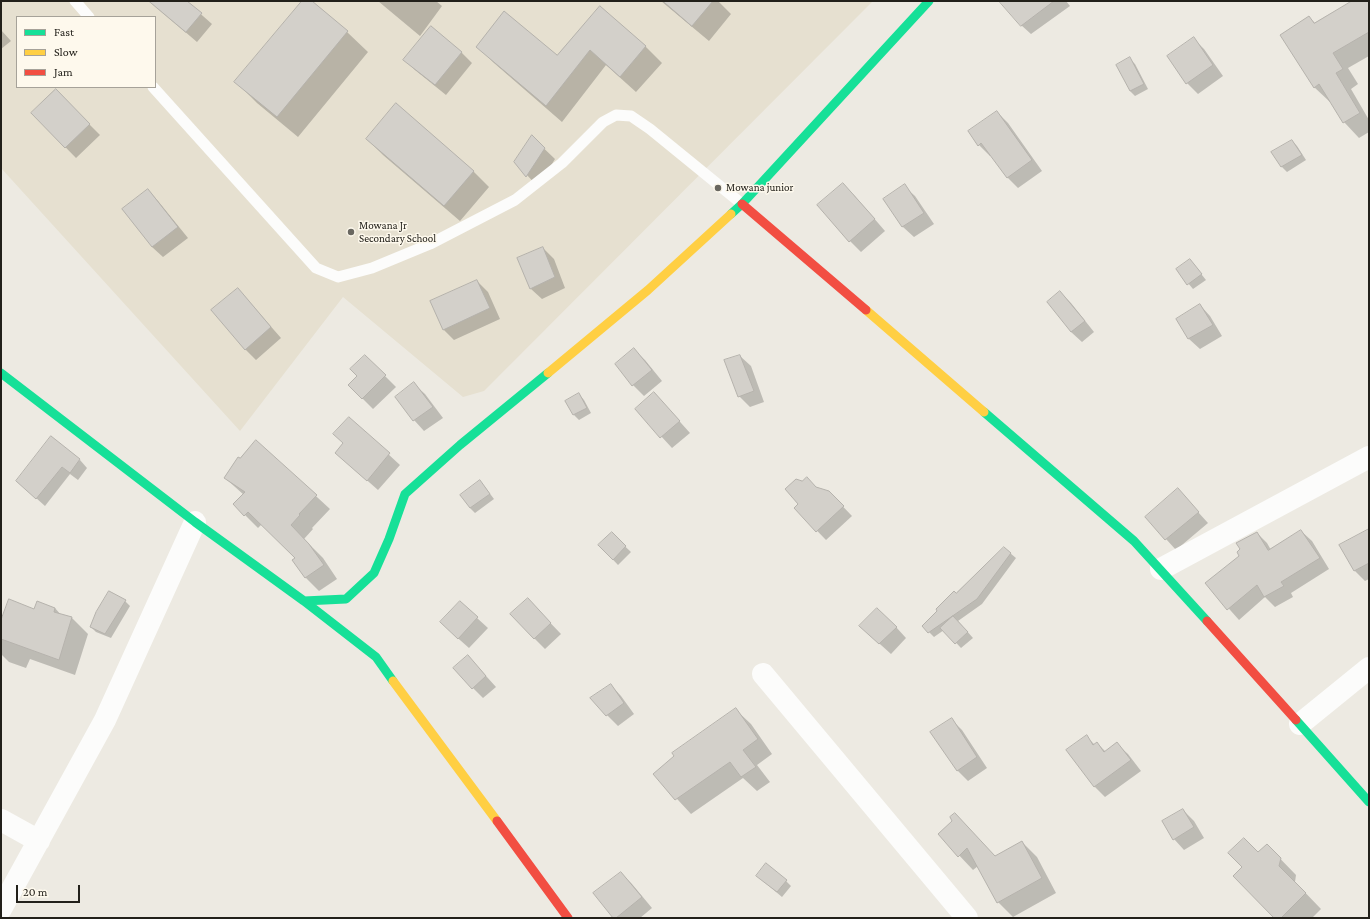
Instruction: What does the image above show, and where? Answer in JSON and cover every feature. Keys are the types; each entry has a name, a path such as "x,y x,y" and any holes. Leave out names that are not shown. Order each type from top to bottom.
{"street":[{"path":"304,601 346,599 374,573 389,539 405,494 460,444 648,290 742,204 929,1"},
{"path":"742,204 1134,541 1161,569 1369,802"},
{"path":"1,373 195,522 304,601 376,657 568,918"},
{"path":"1161,569 1369,457"},
{"path":"1,909 105,720 195,522"},
{"path":"1300,724 1369,668"},
{"path":"763,674 967,918"},
{"path":"1,820 39,841"}],"lane":[{"path":"75,1 88,16"},
{"path":"154,88 316,268 338,277 372,268 430,244 515,200 562,163 603,122 616,115 631,116 650,129 742,204"}],"shaded area":[{"name":"Mowana Jr Secondary School","path":"1,1 873,1 484,391 463,397 343,297 240,431 1,168"}],"building":[{"path":"149,1 187,1 202,13 186,32"},
{"path":"302,1 312,1 348,31 277,117 234,82"},
{"path":"663,1 713,1 692,26"},
{"path":"999,1 1054,1 1021,26"},
{"path":"1352,1 1369,1 1369,32 1333,53 1343,69 1336,73 1360,113 1343,123 1319,84 1314,88 1280,35 1309,16 1314,23"},
{"path":"600,6 646,46 620,77 590,50 546,106 476,47 504,11 557,55"},
{"path":"431,26 462,52 435,85 403,60"},
{"path":"1194,37 1213,65 1186,84 1167,56"},
{"path":"1130,57 1144,84 1130,91 1116,65"},
{"path":"56,89 90,124 65,148 31,113"},
{"path":"396,103 474,171 444,206 366,139"},
{"path":"997,111 1032,160 1007,178 981,143 978,146 968,131"},
{"path":"532,135 545,148 526,177 514,162"},
{"path":"1292,140 1302,155 1281,167 1271,152"},
{"path":"843,183 875,219 849,242 817,205"},
{"path":"905,184 924,213 902,227 883,199"},
{"path":"148,189 178,227 152,247 122,209"},
{"path":"543,247 555,277 530,289 517,258"},
{"path":"1190,259 1202,274 1187,285 1176,269"},
{"path":"477,280 490,308 443,330 430,301"},
{"path":"238,288 271,327 245,350 211,310"},
{"path":"1060,291 1085,321 1071,332 1047,302"},
{"path":"1200,304 1213,325 1188,339 1176,319"},
{"path":"634,348 652,370 632,386 615,364"},
{"path":"365,355 386,375 362,399 348,385 357,376 350,369"},
{"path":"740,355 754,391 738,397 724,360"},
{"path":"414,382 433,407 413,421 395,397"},
{"path":"654,392 680,421 660,438 635,409"},
{"path":"579,393 587,408 573,415 565,401"},
{"path":"349,417 390,453 367,481 335,453 343,443 333,434"},
{"path":"51,436 80,459 70,473 62,467 36,499 16,481"},
{"path":"256,440 317,495 291,525 309,544 324,565 305,578 292,560 295,558 248,512 244,516 233,504 245,492 224,478 238,457 240,458"},
{"path":"807,477 816,487 829,491 844,506 816,532 794,508 798,504 785,489 796,479 802,481"},
{"path":"480,480 490,494 470,508 460,495"},
{"path":"1178,488 1199,512 1165,540 1145,517"},
{"path":"1369,529 1369,563 1354,571 1339,545"},
{"path":"1301,530 1320,558 1281,582 1284,586 1264,597 1257,585 1227,610 1205,583 1239,556 1237,552 1240,549 1236,543 1257,532 1268,550"},
{"path":"612,532 626,546 613,560 598,545"},
{"path":"1004,547 1011,553 977,599 928,633 922,626 937,611 936,609 954,591 956,593"},
{"path":"109,591 126,600 105,634 90,627 96,612"},
{"path":"528,598 551,623 534,639 510,614"},
{"path":"9,599 34,609 37,601 55,608 54,612 72,617 59,660 1,639 1,620"},
{"path":"460,601 478,617 458,639 440,622"},
{"path":"877,608 897,627 879,644 859,626"},
{"path":"953,616 968,632 955,644 940,628"},
{"path":"468,655 486,676 472,689 453,668"},
{"path":"611,684 624,703 606,716 590,698"},
{"path":"736,708 758,739 743,750 756,767 741,777 730,762 675,800 653,774 674,756 672,753"},
{"path":"952,718 977,757 957,771 930,732"},
{"path":"1087,735 1093,745 1097,742 1104,752 1117,742 1131,760 1094,787 1066,750"},
{"path":"1183,809 1194,827 1173,840 1162,821"},
{"path":"955,813 995,856 1022,841 1042,878 997,903 967,848 958,857 938,834 952,821 950,817"},
{"path":"1244,838 1258,852 1267,844 1281,858 1279,866 1306,893 1281,918 1274,918 1233,876 1242,867 1228,853"},
{"path":"766,863 787,880 777,892 756,876"},
{"path":"621,872 642,897 616,918 613,918 593,893"}],"traffic: fast":[{"path":"731,214 742,204 929,1"},
{"path":"1,373 195,522 304,601 376,657 393,681"},
{"path":"304,601 346,599 374,573 389,539 405,494 460,445 548,373"},
{"path":"984,412 1134,541 1207,621"},
{"path":"1296,720 1369,802"}],"traffic: slow":[{"path":"548,373 648,290 731,214"},
{"path":"866,310 984,412"},
{"path":"393,681 497,821"}],"traffic: jam":[{"path":"742,204 866,310"},
{"path":"1207,621 1296,720"},
{"path":"497,821 568,918"}],"place":[{"name":"Mowana junior","path":"718,188"},
{"name":"Mowana Jr Secondary School","path":"351,232"}]}
